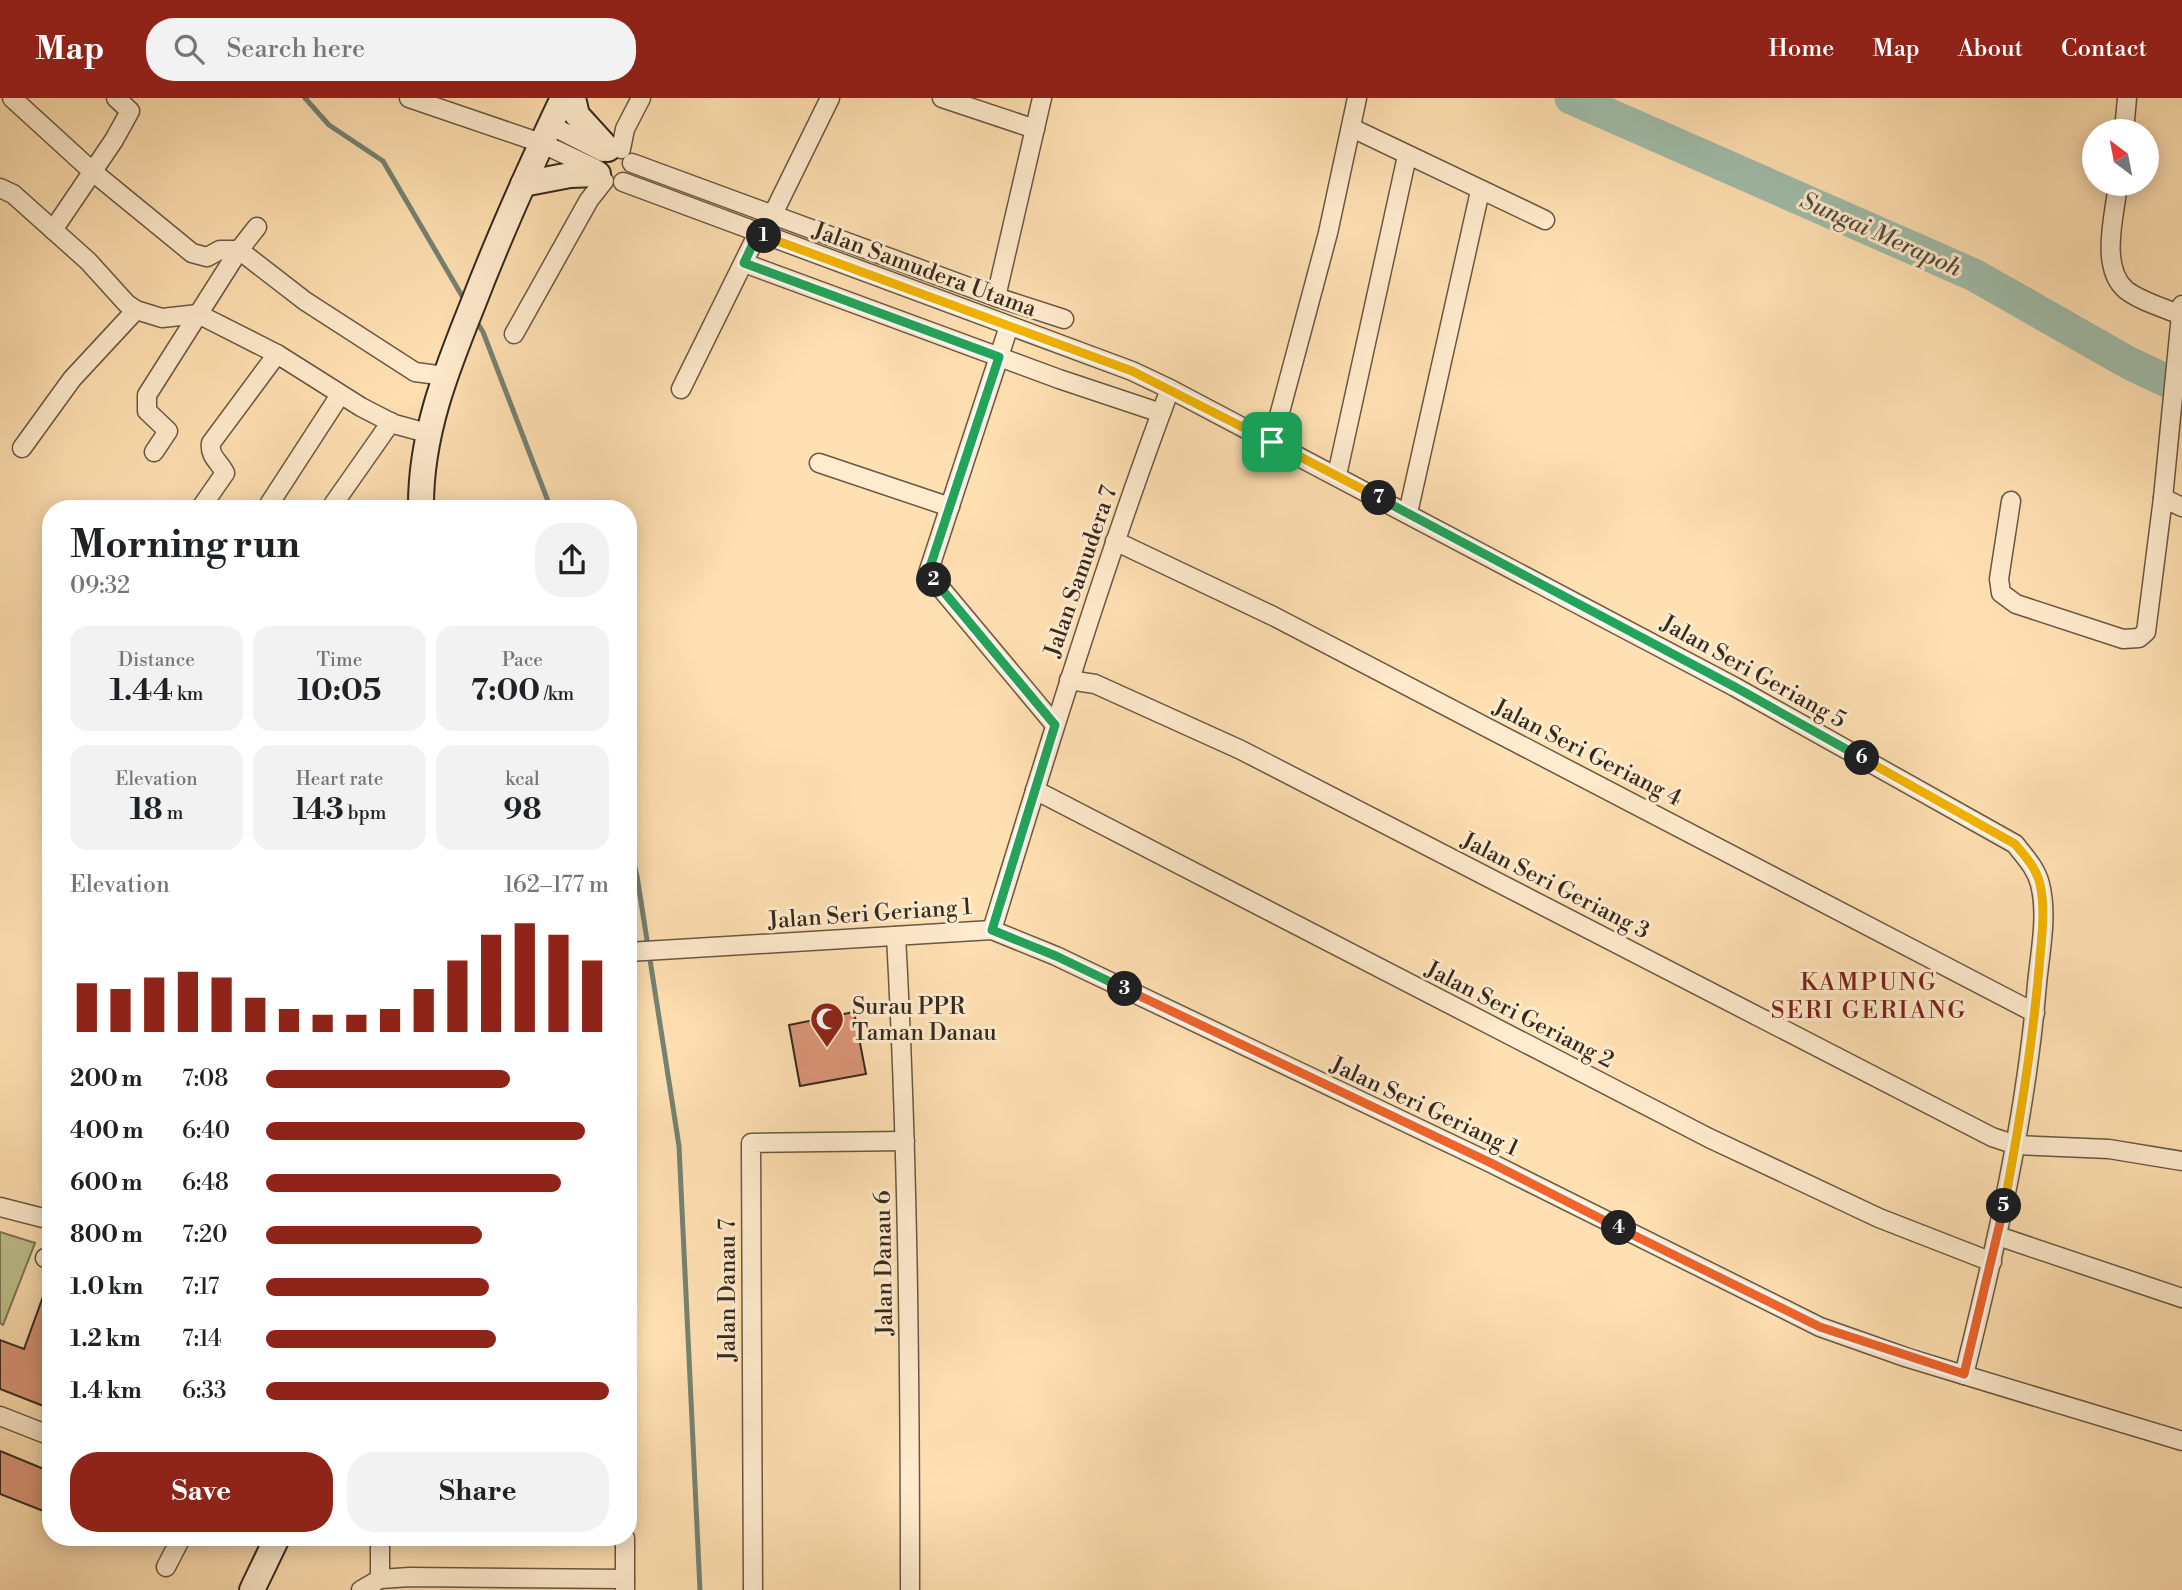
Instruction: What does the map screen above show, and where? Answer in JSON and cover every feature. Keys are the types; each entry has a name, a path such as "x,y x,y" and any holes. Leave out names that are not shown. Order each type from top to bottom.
{"street":[{"path":"12,98 93,172 192,253 207,257 220,250 239,250 305,301 415,372 445,376"},
{"path":"53,230 114,140 130,111 116,98"},
{"name":"Jalan Samudera Utama","path":"409,98 546,134 631,174 623,182 1132,371 1170,389"},
{"path":"421,500 420,483 427,433 445,376 482,279 563,98"},
{"path":"573,98 577,115 609,162"},
{"path":"514,334 589,200 641,98"},
{"path":"773,214 830,98"},
{"path":"942,98 1035,129"},
{"path":"996,297 1042,98"},
{"path":"1272,442 1309,312 1357,98"},
{"path":"2125,119 2127,98"},
{"path":"1352,128 1545,220"},
{"path":"1337,475 1408,156"},
{"path":"523,184 609,162"},
{"name":"Jalan Samudera Utama","path":"609,162 773,214 996,297 1064,319"},
{"path":"0,188 13,194 88,261 127,304 136,310 162,318 198,314 277,354 340,395 391,422 427,433"},
{"path":"1408,513 1480,191"},
{"path":"2011,500 1999,579 2001,593 2016,604 2123,639 2139,638 2146,632 2182,310 2127,291 2118,280 2112,267 2111,248 2117,196"},
{"path":"154,452 168,431 147,411 147,395 239,250 257,227"},
{"path":"681,389 758,233"},
{"path":"744,263 999,357 1161,413"},
{"path":"22,447 72,379 136,310"},
{"path":"1009,326 928,573 1055,725"},
{"path":"206,500 225,473 213,457 211,443 277,354"},
{"name":"Jalan Seri Geriang 5","path":"1170,389 1724,682 2015,844 2032,865 2044,909 2035,1013 2016,1145 1998,1236 1964,1374"},
{"name":"Jalan Samudera 7","path":"992,930 1069,680 1115,541 1170,389"},
{"path":"272,500 340,395"},
{"path":"336,500 391,422"},
{"path":"819,463 950,507"},
{"path":"2163,498 2182,507"},
{"name":"Jalan Seri Geriang 4","path":"1115,541 1273,616 2035,1013"},
{"name":"Jalan Seri Geriang 3","path":"1069,680 1095,684 1241,750 1992,1137 2016,1145 2109,1149 2182,1161"},
{"name":"Jalan Seri Geriang 2","path":"1035,790 1709,1138 1879,1218 1992,1262"},
{"name":"Jalan Seri Geriang 1","path":"637,951 992,930 1056,956 1491,1163 1820,1327 2182,1441"},
{"name":"Jalan Danau 6","path":"896,936 905,1141 910,1590"},
{"name":"Jalan Danau 7","path":"753,1590 751,1143 905,1141"},
{"path":"0,1207 42,1218"},
{"path":"1998,1236 2182,1298"},
{"path":"0,1416 42,1432"},
{"path":"166,1567 177,1546"},
{"path":"252,1590 273,1546"},
{"path":"380,1546 380,1579"},
{"path":"361,1590 380,1579 473,1584 625,1584 625,1546"}],"green space":[{"path":"0,1232 35,1243 3,1325 0,1323"}],"building":[{"name":"Surau PPR Taman Danau","path":"854,1012 866,1074 800,1086 789,1025"},
{"path":"42,1299 42,1405 0,1389 0,1340 24,1349"},
{"path":"0,1451 42,1468 42,1510 0,1494"}],"waterway":[{"path":"305,98 329,125 383,161 465,301"},
{"name":"Sungai Merapoh","path":"1571,98 1974,275 2129,363 2182,388"},
{"path":"475,319 483,332 548,500"},
{"path":"637,876 679,1146 700,1590"}],"place":[{"name":"Surau PPR Taman Danau","path":"827,1049"}],"district":[{"name":"KAMPUNG SERI GERIANG","path":"1869,996"}],"route":[{"path":"758,233 1132,371 1272,442 1735,687 2015,844 2032,865 2044,909 2035,1013 2016,1145 1998,1236 1964,1374 1820,1327 1491,1163 1056,956 992,930 1055,725 928,573 999,357 744,263 758,233"}]}
